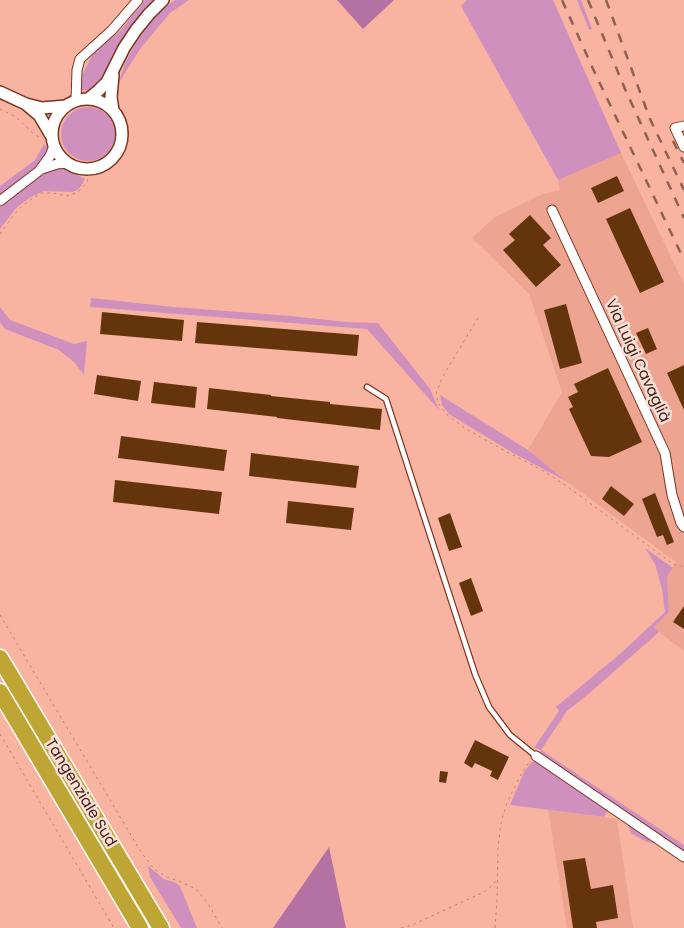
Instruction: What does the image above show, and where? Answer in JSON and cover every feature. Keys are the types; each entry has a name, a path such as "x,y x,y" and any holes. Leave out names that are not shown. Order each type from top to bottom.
{"highway":[{"name":"Tangenziale Sud","path":"0,658 161,928"},
{"name":"Tangenziale Sud","path":"0,692 140,928"}],"street":[{"path":"0,201 39,170 50,156 53,126 58,114 71,103 80,59 112,30 138,0"},
{"path":"88,99 106,82 136,30 163,0"},
{"path":"113,110 111,97 115,68"},
{"path":"0,92 26,104 42,108 88,99 102,102 113,110 122,126 122,143 118,153 111,161 101,167 90,170 78,169 59,156 39,115 26,104"},
{"path":"684,126 675,128 684,147"},
{"path":"39,170 67,163"},
{"name":"Via Luigi Cavaglià","path":"552,210 665,453 672,495 684,527"},
{"path":"536,756 684,856"}],"lane":[{"path":"367,387 386,399 475,674 489,707 510,735 536,756"}],"path":[{"path":"0,109 16,117 35,135 53,141"},
{"path":"0,234 21,207 42,193 67,196 78,192 87,182 90,170"},
{"path":"478,318 443,376 436,392 438,403 446,414 466,429 542,470 568,487 669,562 677,566 684,566"},
{"path":"0,615 141,852 154,869 167,877 196,889 207,902 222,928"},
{"path":"0,734 114,928"},
{"path":"495,928 498,847 501,823 507,804 520,776 536,756"},
{"path":"400,928 484,892 497,879"}],"shaded area":[{"path":"145,0 155,0 138,18 123,40 102,81 94,89 82,91 81,77 94,52 120,31"},
{"path":"175,0 189,0 170,13 140,49 118,84 126,61 138,40 150,23 163,9"},
{"path":"337,0 394,0 363,29"},
{"path":"467,0 553,0 621,153 558,180 461,6"},
{"path":"577,0 581,0 592,29 589,30"},
{"path":"83,107 93,107 103,111 111,119 115,134 111,149 103,157 93,161 83,161 73,157 65,149 61,139 61,129 65,119 73,111"},
{"path":"44,144 48,148 48,155 41,165 0,197 0,186 35,160"},
{"path":"621,153 684,284 684,651 654,627 669,612 667,576 676,562 566,481 528,450 562,392 529,294 472,238 495,217 543,194 560,190 558,180"},
{"path":"54,167 63,168 85,179 79,189 72,192 44,191 31,197 17,207 0,229 0,207 42,174"},
{"path":"91,298 346,322 378,323 430,389 439,410 367,329 90,307"},
{"path":"0,307 10,320 74,344 87,341 84,375 74,362 59,350 5,329 0,322"},
{"path":"440,395 528,450 566,481 513,453 449,414 442,405"},
{"path":"645,548 673,568 667,576 669,612 654,627 659,632 567,711 541,750 534,748 559,711 556,707 621,653 665,612 662,589 655,564"},
{"path":"541,750 684,845 684,852 538,753"},
{"path":"541,761 606,807 607,812 604,817 510,805 524,772 532,762"},
{"path":"548,810 617,819 633,928 567,928"},
{"path":"625,819 660,844 647,842 632,834"},
{"path":"329,847 346,928 273,928"},
{"path":"148,866 164,879 180,886 197,928 181,928 150,877"}],"building":[{"path":"617,176 624,191 598,203 591,188"},
{"path":"630,208 664,282 640,293 606,219"},
{"path":"530,215 551,238 543,245 561,265 536,287 503,250 515,240 509,234"},
{"path":"566,304 582,363 560,369 544,310"},
{"path":"102,312 184,320 182,341 100,334"},
{"path":"197,322 359,335 357,356 195,343"},
{"path":"648,328 657,349 646,354 636,333"},
{"path":"684,365 684,410 667,373"},
{"path":"608,368 642,442 609,457 591,456 569,409 573,407 568,397 578,392 574,384"},
{"path":"97,375 141,381 138,401 94,394"},
{"path":"154,382 197,387 195,408 151,403"},
{"path":"209,388 382,409 380,430 207,409"},
{"path":"121,436 227,450 224,471 118,458"},
{"path":"251,453 359,466 356,488 249,476"},
{"path":"115,480 222,492 219,514 113,502"},
{"path":"611,486 634,504 624,516 602,499"},
{"path":"655,493 674,542 667,545 663,535 657,537 642,499"},
{"path":"288,501 354,508 351,530 286,523"},
{"path":"450,513 462,547 449,551 438,518"},
{"path":"471,578 483,611 471,616 459,583"},
{"path":"684,606 684,629 673,622"},
{"path":"475,740 509,757 498,780 490,776 492,771 475,763 472,768 464,763"},
{"path":"440,771 448,772 446,783 439,782"},
{"path":"585,858 591,889 613,885 618,918 596,922 597,928 573,928 563,861"}],"railway":[{"path":"562,0 684,260"},
{"path":"588,0 625,89 684,218"},
{"path":"606,0 650,119 684,190"},
{"path":"673,141 684,163"}]}
